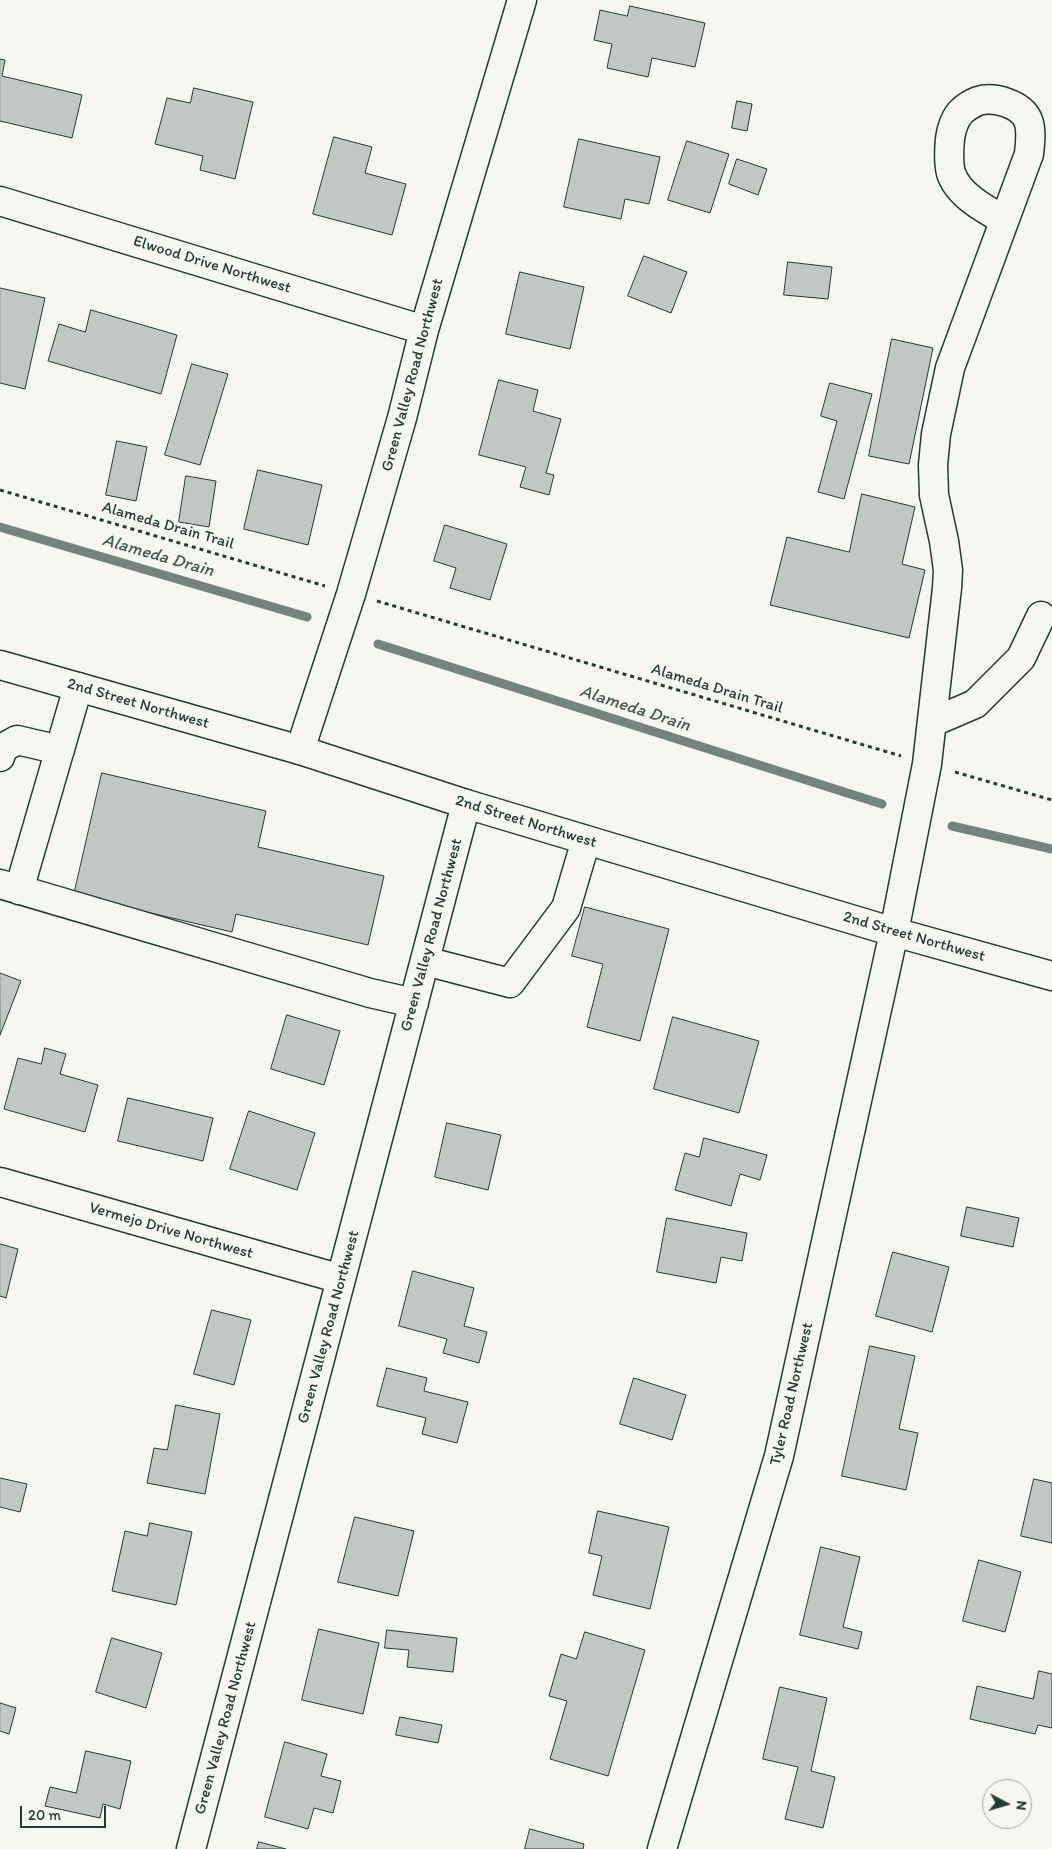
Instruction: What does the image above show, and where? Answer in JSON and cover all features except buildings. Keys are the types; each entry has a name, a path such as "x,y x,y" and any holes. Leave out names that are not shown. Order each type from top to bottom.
{"street":[{"name":"Green Valley Road Northwest","path":"300,750 354,584 402,418 424,330 522,0"},
{"name":"Elwood Drive Northwest","path":"0,201 424,330"},
{"name":"Tyler Road Northwest","path":"662,1849 779,1456 894,932 927,764 947,588 948,570 944,541 934,495 933,465 936,434 950,368 1004,220"},
{"path":"932,722 974,704 1021,658 1041,616"},
{"name":"2nd Street Northwest","path":"0,665 300,750 466,804 894,932 1052,976"},
{"path":"78,687 60,750 10,887 170,932 370,993 414,1003"},
{"path":"0,757 3,748 17,740 60,750"},
{"name":"Green Valley Road Northwest","path":"191,1849 466,804"},
{"path":"425,961 510,983 566,908 586,840"},
{"name":"Vermejo Drive Northwest","path":"0,1182 341,1279"}],"path":[{"name":"Alameda Drain Trail","path":"0,490 328,587"},
{"name":"Alameda Drain Trail","path":"376,601 1052,800"}],"waterway":[{"name":"Alameda Drain","path":"0,527 307,617"},
{"name":"Alameda Drain","path":"378,644 882,804"},
{"name":"Alameda Drain","path":"952,826 1052,849"}]}
